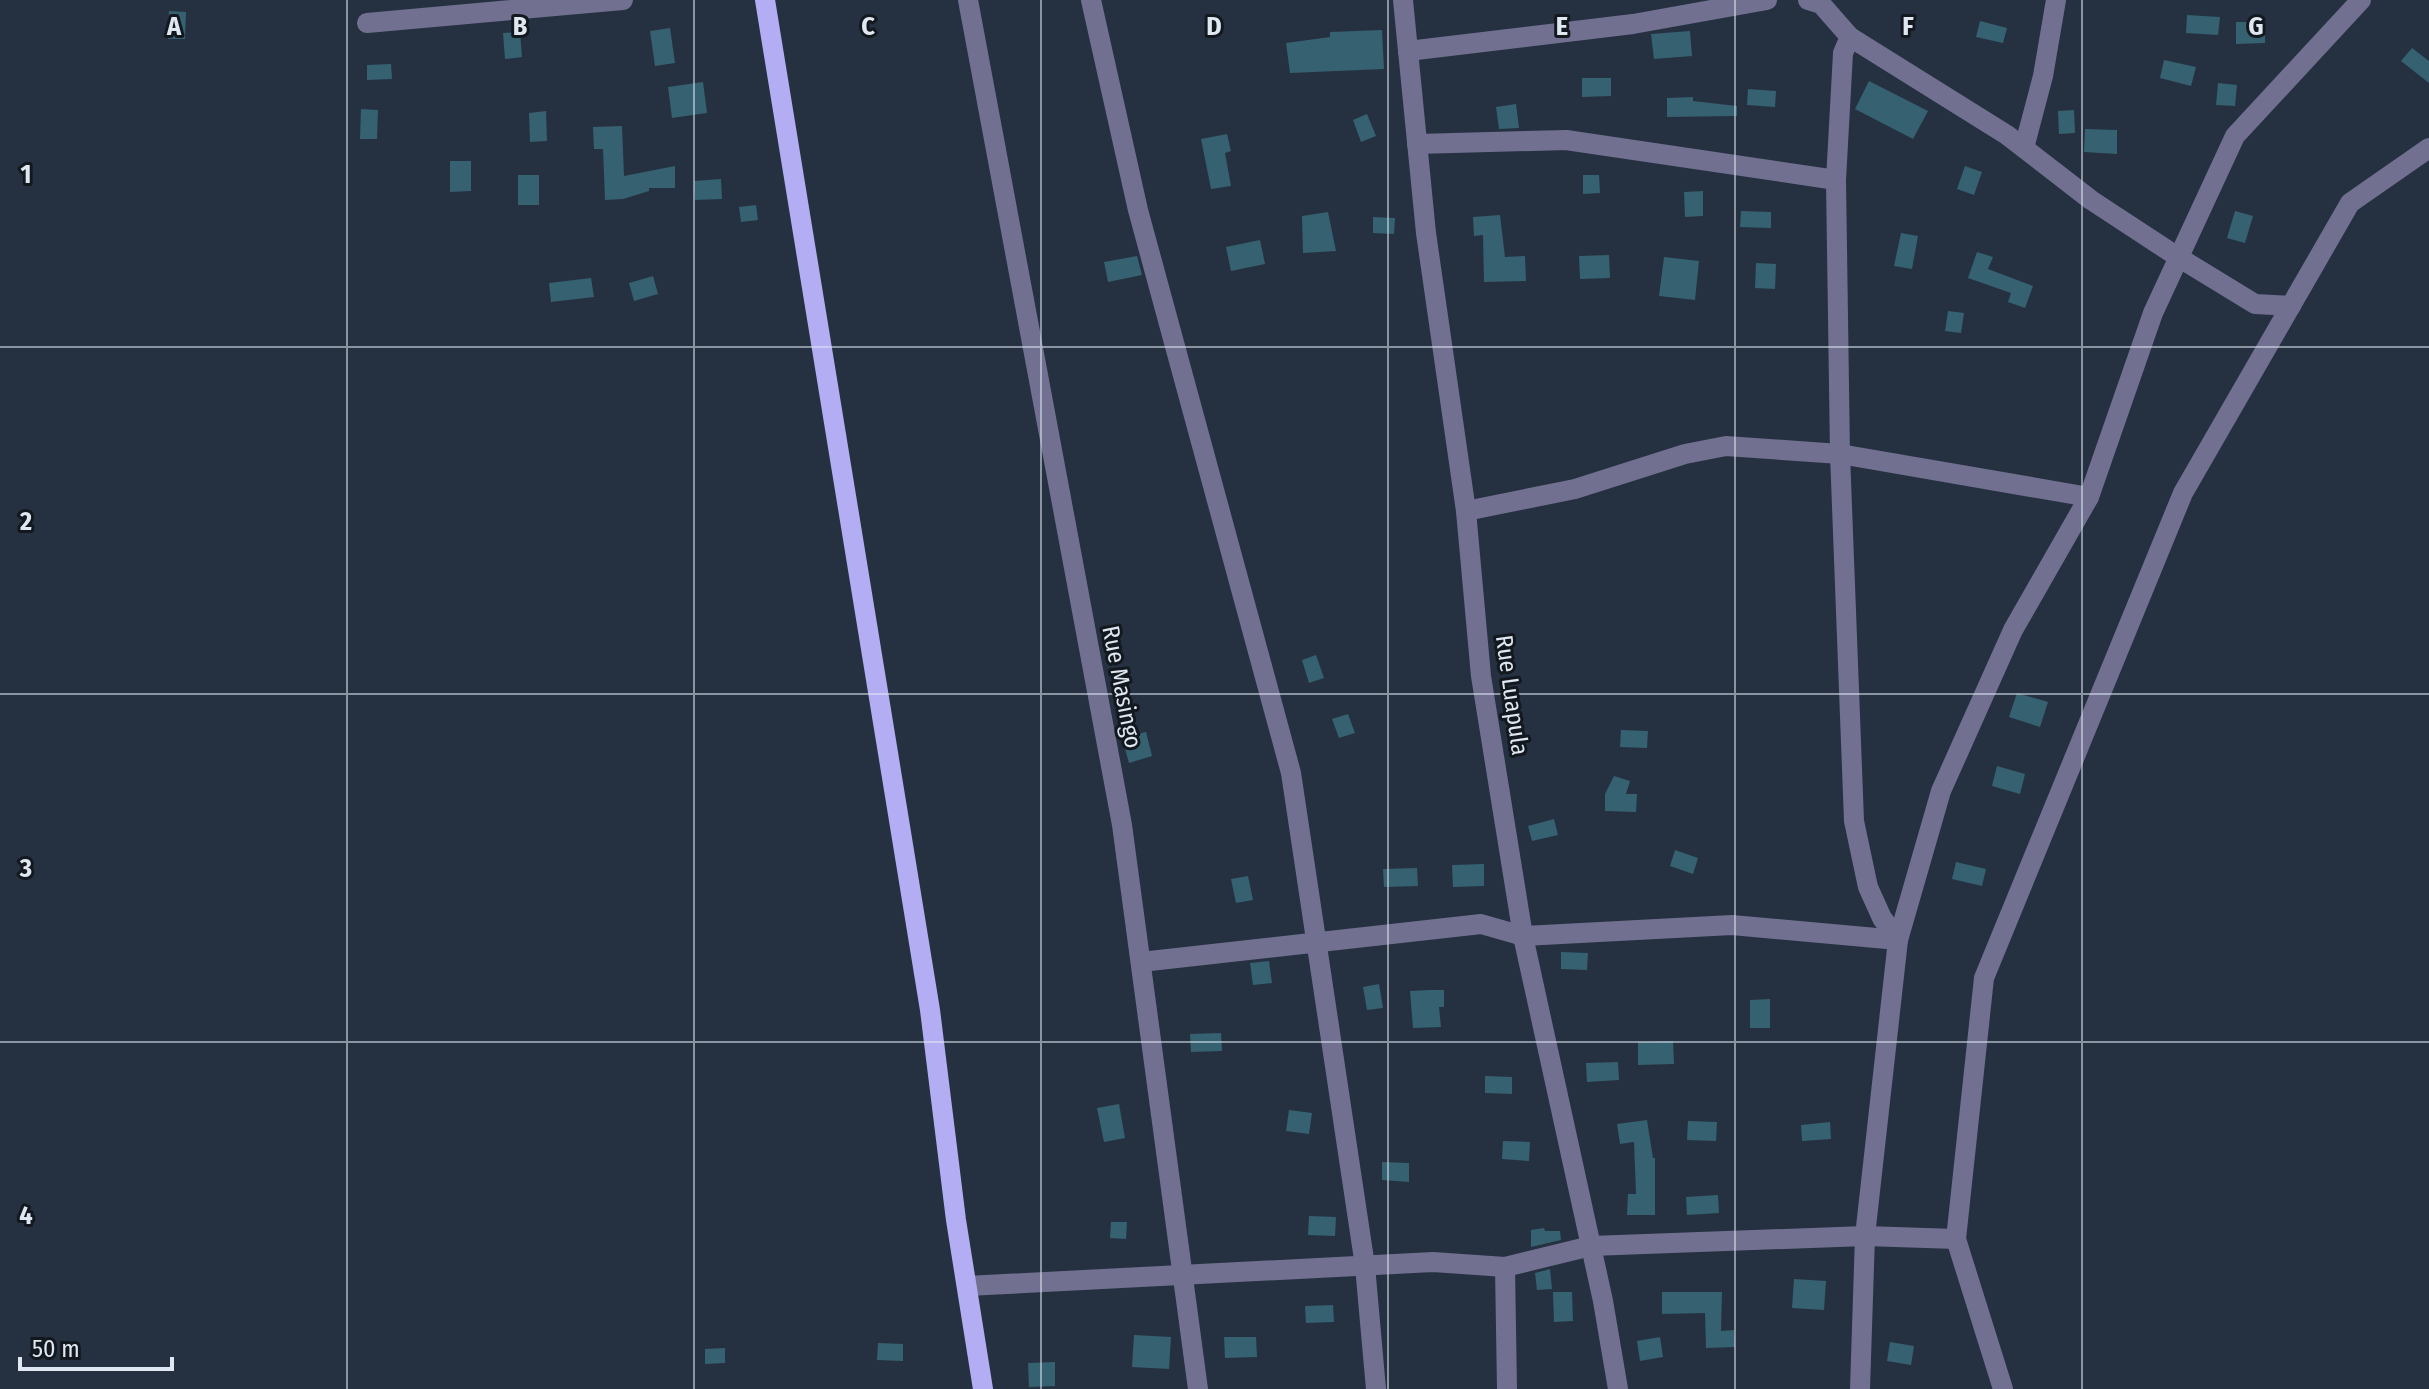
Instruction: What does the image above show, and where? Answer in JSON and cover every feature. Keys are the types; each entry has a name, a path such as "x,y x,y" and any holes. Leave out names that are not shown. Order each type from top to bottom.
{"main road":[{"path":"765,0 930,1010 983,1389"}],"street":[{"path":"367,23 623,0"},
{"name":"Rue Masingo","path":"968,0 1122,825 1198,1389"},
{"path":"1091,0 1138,210 1291,773 1365,1266 1376,1389"},
{"name":"Rue Luapula","path":"1403,0 1417,144 1466,511 1481,676 1523,936 1591,1246 1618,1389"},
{"path":"1408,51 1633,24 1767,0"},
{"path":"1808,0 1821,4 1850,37 2024,148 2091,200 2178,257 2255,304 2291,306"},
{"path":"2024,148 2043,76 2056,0"},
{"path":"1860,1389 1865,1236 1898,940 1941,791 2013,630 2089,497 2153,313 2235,136 2350,1"},
{"path":"1850,37 1843,53 1836,180 1840,454 1854,821 1868,887 1882,918 1898,940"},
{"path":"1417,144 1566,140 1836,180"},
{"path":"2003,1389 1956,1239 1984,978 2183,493 2350,203 2429,148"},
{"path":"1466,511 1575,489 1685,454 1726,446 1840,454 2089,497"},
{"path":"1141,962 1481,924 1523,936 1732,925 1898,940"},
{"path":"967,1286 1433,1262 1505,1267 1591,1246 1865,1236 1956,1239"},
{"path":"1505,1267 1507,1389"}],"building":[{"path":"169,11 186,12 185,39 168,39"},
{"path":"2187,15 2220,17 2218,35 2186,33"},
{"path":"1980,21 2007,28 2003,43 1976,37"},
{"path":"2236,22 2265,22 2265,43 2236,44"},
{"path":"670,28 675,63 655,66 650,31"},
{"path":"1382,30 1384,69 1290,73 1286,43 1330,37 1330,32"},
{"path":"1690,31 1692,56 1654,59 1651,34"},
{"path":"520,32 522,57 505,59 503,33"},
{"path":"2412,48 2429,61 2429,83 2401,61"},
{"path":"2164,60 2196,67 2191,86 2160,78"},
{"path":"391,64 392,79 367,80 367,65"},
{"path":"1582,78 1611,78 1611,96 1582,97"},
{"path":"1869,81 1928,111 1913,139 1855,109"},
{"path":"703,82 707,113 672,118 668,87"},
{"path":"2218,83 2237,85 2235,106 2216,105"},
{"path":"1748,89 1776,91 1775,107 1747,105"},
{"path":"1693,97 1693,101 1737,106 1737,116 1667,117 1667,98"},
{"path":"1516,104 1519,128 1499,129 1496,107"},
{"path":"361,109 378,110 377,139 360,139"},
{"path":"2074,110 2075,133 2059,134 2058,111"},
{"path":"546,111 547,141 530,142 529,113"},
{"path":"1367,114 1376,136 1361,142 1353,120"},
{"path":"622,126 624,176 675,166 675,188 649,188 649,191 623,199 605,200 603,149 594,149 593,127"},
{"path":"2085,129 2117,130 2117,154 2084,152"},
{"path":"1227,134 1231,151 1225,153 1231,186 1211,189 1201,139"},
{"path":"450,161 471,161 471,191 450,192"},
{"path":"1965,166 1982,172 1974,195 1957,189"},
{"path":"518,175 539,175 539,205 518,205"},
{"path":"1583,175 1599,175 1600,193 1583,194"},
{"path":"721,179 722,199 695,200 694,181"},
{"path":"1703,191 1703,216 1685,217 1684,192"},
{"path":"756,205 758,220 741,222 739,207"},
{"path":"1741,211 1771,212 1771,228 1740,227"},
{"path":"2235,211 2253,216 2245,243 2227,238"},
{"path":"1328,212 1336,251 1303,253 1302,216"},
{"path":"1500,215 1505,257 1525,256 1526,281 1484,282 1483,235 1474,236 1473,217"},
{"path":"1373,217 1395,218 1394,234 1373,233"},
{"path":"1901,233 1918,236 1912,269 1894,266"},
{"path":"1260,240 1265,264 1231,271 1226,247"},
{"path":"1977,252 1993,257 1988,269 2033,286 2025,308 2008,302 2011,293 1968,278"},
{"path":"1609,255 1610,278 1580,279 1579,256"},
{"path":"1137,256 1142,275 1108,282 1104,262"},
{"path":"1664,257 1699,261 1695,300 1659,296"},
{"path":"1756,263 1776,264 1775,289 1755,288"},
{"path":"653,276 658,294 634,301 629,283"},
{"path":"591,278 594,297 551,302 549,283"},
{"path":"1948,311 1964,313 1961,333 1945,331"},
{"path":"1316,655 1324,678 1309,683 1302,660"},
{"path":"2017,693 2048,702 2040,727 2009,717"},
{"path":"1348,714 1355,733 1339,738 1332,719"},
{"path":"1621,730 1648,731 1647,748 1620,747"},
{"path":"1146,732 1152,756 1129,763 1122,738"},
{"path":"1997,766 2025,774 2020,794 1992,786"},
{"path":"1614,776 1630,781 1626,794 1637,794 1636,812 1605,811 1605,794"},
{"path":"1554,819 1558,835 1532,841 1528,826"},
{"path":"1675,850 1698,858 1693,874 1670,866"},
{"path":"1956,862 1986,869 1982,886 1952,879"},
{"path":"1484,864 1484,886 1453,887 1452,865"},
{"path":"1417,868 1418,886 1384,887 1383,869"},
{"path":"1248,876 1253,900 1236,903 1231,879"},
{"path":"1561,952 1588,953 1587,970 1561,969"},
{"path":"1269,961 1272,983 1253,985 1250,963"},
{"path":"1379,984 1383,1008 1367,1010 1363,987"},
{"path":"1444,990 1444,1007 1439,1007 1441,1027 1413,1028 1410,991"},
{"path":"1770,999 1770,1028 1750,1028 1750,1000"},
{"path":"1221,1033 1222,1051 1191,1052 1190,1034"},
{"path":"1673,1041 1674,1064 1638,1065 1638,1042"},
{"path":"1618,1062 1619,1080 1587,1082 1586,1063"},
{"path":"1485,1076 1512,1077 1512,1094 1485,1093"},
{"path":"1119,1104 1125,1138 1104,1142 1097,1108"},
{"path":"1289,1110 1312,1113 1309,1134 1286,1131"},
{"path":"1647,1120 1655,1158 1655,1215 1627,1215 1628,1194 1636,1194 1634,1142 1620,1144 1617,1124"},
{"path":"1688,1121 1717,1122 1716,1141 1687,1140"},
{"path":"1830,1122 1831,1139 1802,1141 1801,1125"},
{"path":"1503,1141 1530,1142 1529,1161 1502,1159"},
{"path":"1382,1162 1409,1163 1409,1182 1382,1180"},
{"path":"1718,1195 1719,1213 1687,1215 1686,1197"},
{"path":"1309,1216 1336,1217 1335,1236 1308,1235"},
{"path":"1111,1222 1127,1222 1126,1239 1110,1238"},
{"path":"1544,1228 1545,1231 1560,1231 1561,1240 1531,1247 1531,1230"},
{"path":"1550,1269 1552,1289 1537,1290 1535,1273"},
{"path":"1794,1279 1826,1281 1824,1310 1792,1308"},
{"path":"1553,1292 1572,1292 1573,1321 1554,1322"},
{"path":"1662,1292 1722,1292 1721,1331 1734,1330 1735,1347 1706,1348 1705,1313 1662,1314"},
{"path":"1333,1305 1334,1322 1306,1323 1305,1306"},
{"path":"1134,1335 1171,1337 1169,1369 1132,1367"},
{"path":"1224,1337 1256,1337 1257,1357 1225,1358"},
{"path":"1660,1337 1663,1357 1640,1361 1637,1341"},
{"path":"1890,1342 1914,1346 1911,1365 1887,1361"},
{"path":"878,1343 903,1344 903,1361 877,1360"},
{"path":"725,1348 725,1363 705,1364 705,1349"},
{"path":"1055,1362 1055,1386 1029,1387 1028,1363"}]}
